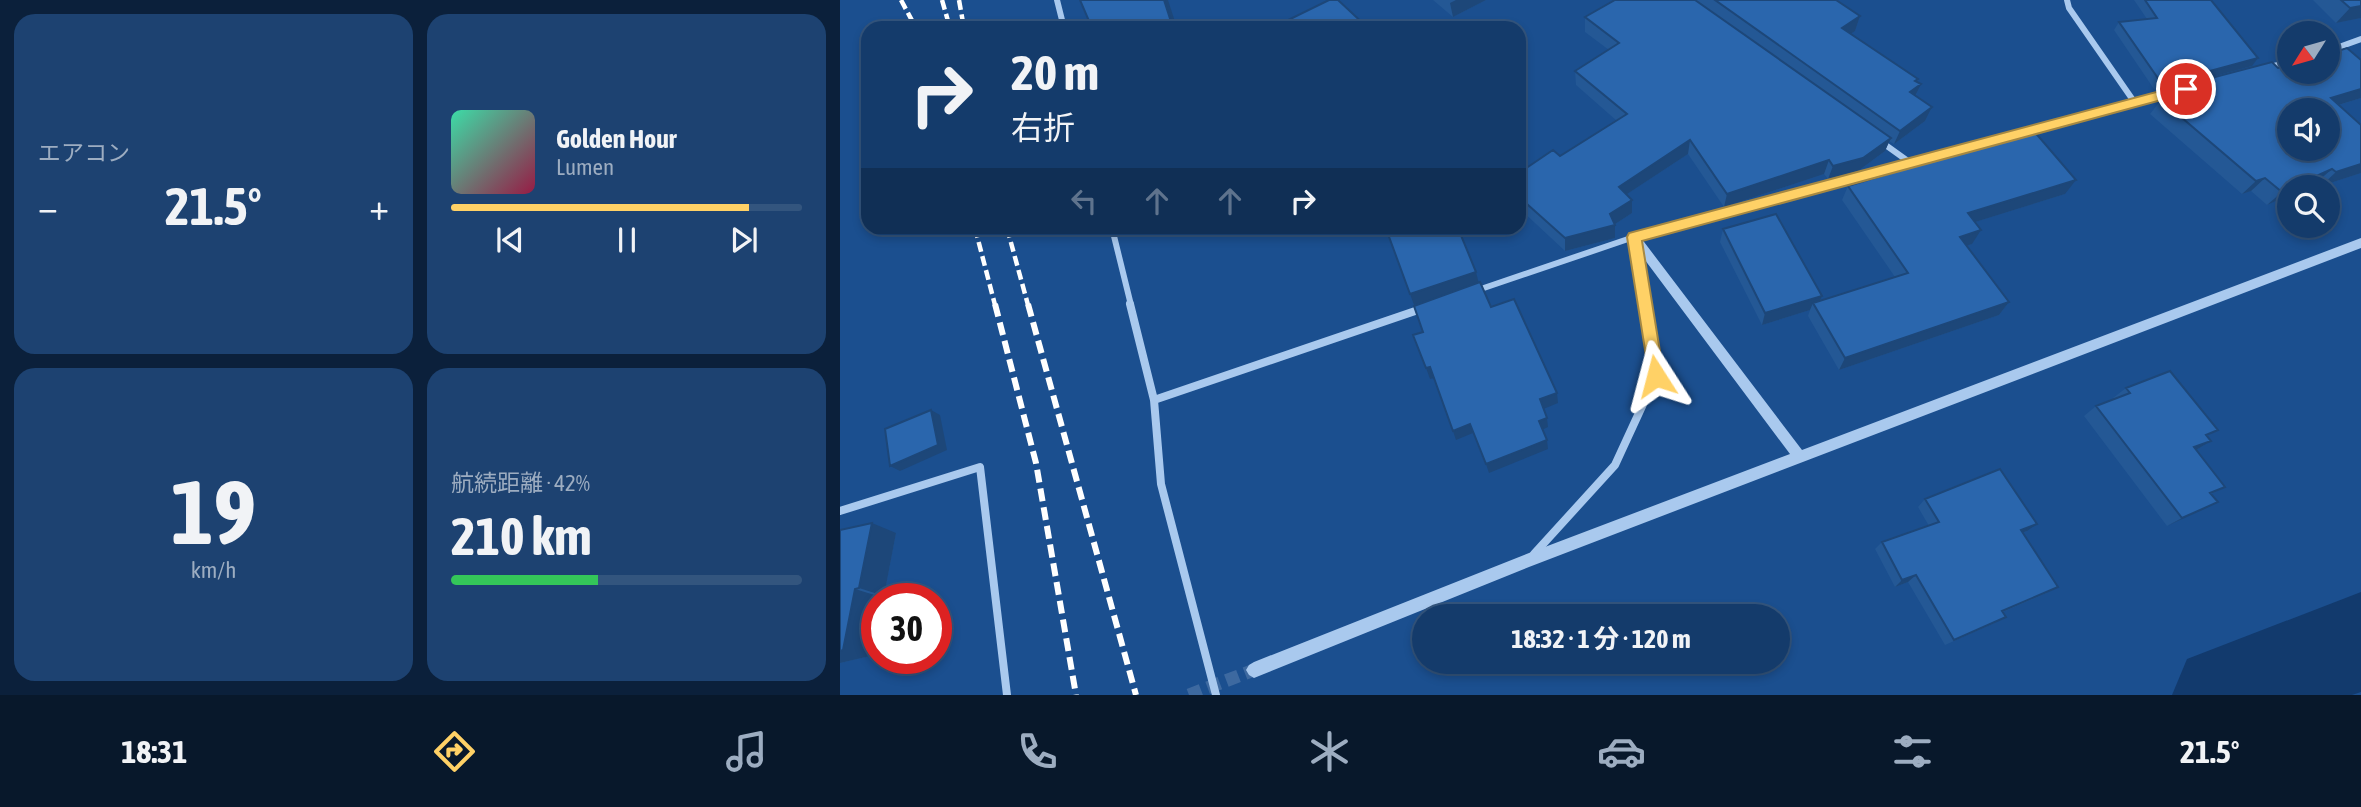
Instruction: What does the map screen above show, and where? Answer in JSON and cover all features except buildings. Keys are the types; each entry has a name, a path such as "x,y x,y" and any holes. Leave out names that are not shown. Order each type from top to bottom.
{"street":[{"path":"1057,0 1062,21"},
{"path":"2067,0 2134,103"},
{"path":"2340,47 2361,39"},
{"path":"2263,68 2277,65"},
{"path":"1464,295 1634,237 2186,89"},
{"path":"1869,132 1912,164"},
{"path":"1114,235 1154,400 1161,484 1216,695"},
{"path":"1634,237 1800,457"},
{"path":"1529,560 1615,466 1656,376 1634,237"},
{"path":"1254,670 1529,560 2361,243"},
{"path":"1154,400 1438,303"},
{"path":"840,511 980,467 1007,695"}],"waterway":[{"path":"2223,695 2361,642"}],"tunnel":[{"path":"1189,695 1254,670"}],"railway":[{"path":"901,0 912,21"},
{"path":"942,0 948,21"},
{"path":"959,0 963,21"},
{"path":"977,235 995,305"},
{"path":"1009,235 1028,305"},
{"path":"995,304 1036,463 1076,695"},
{"path":"1028,304 1136,695"}],"route":[{"path":"1656,376 1634,237 2186,89"}]}
